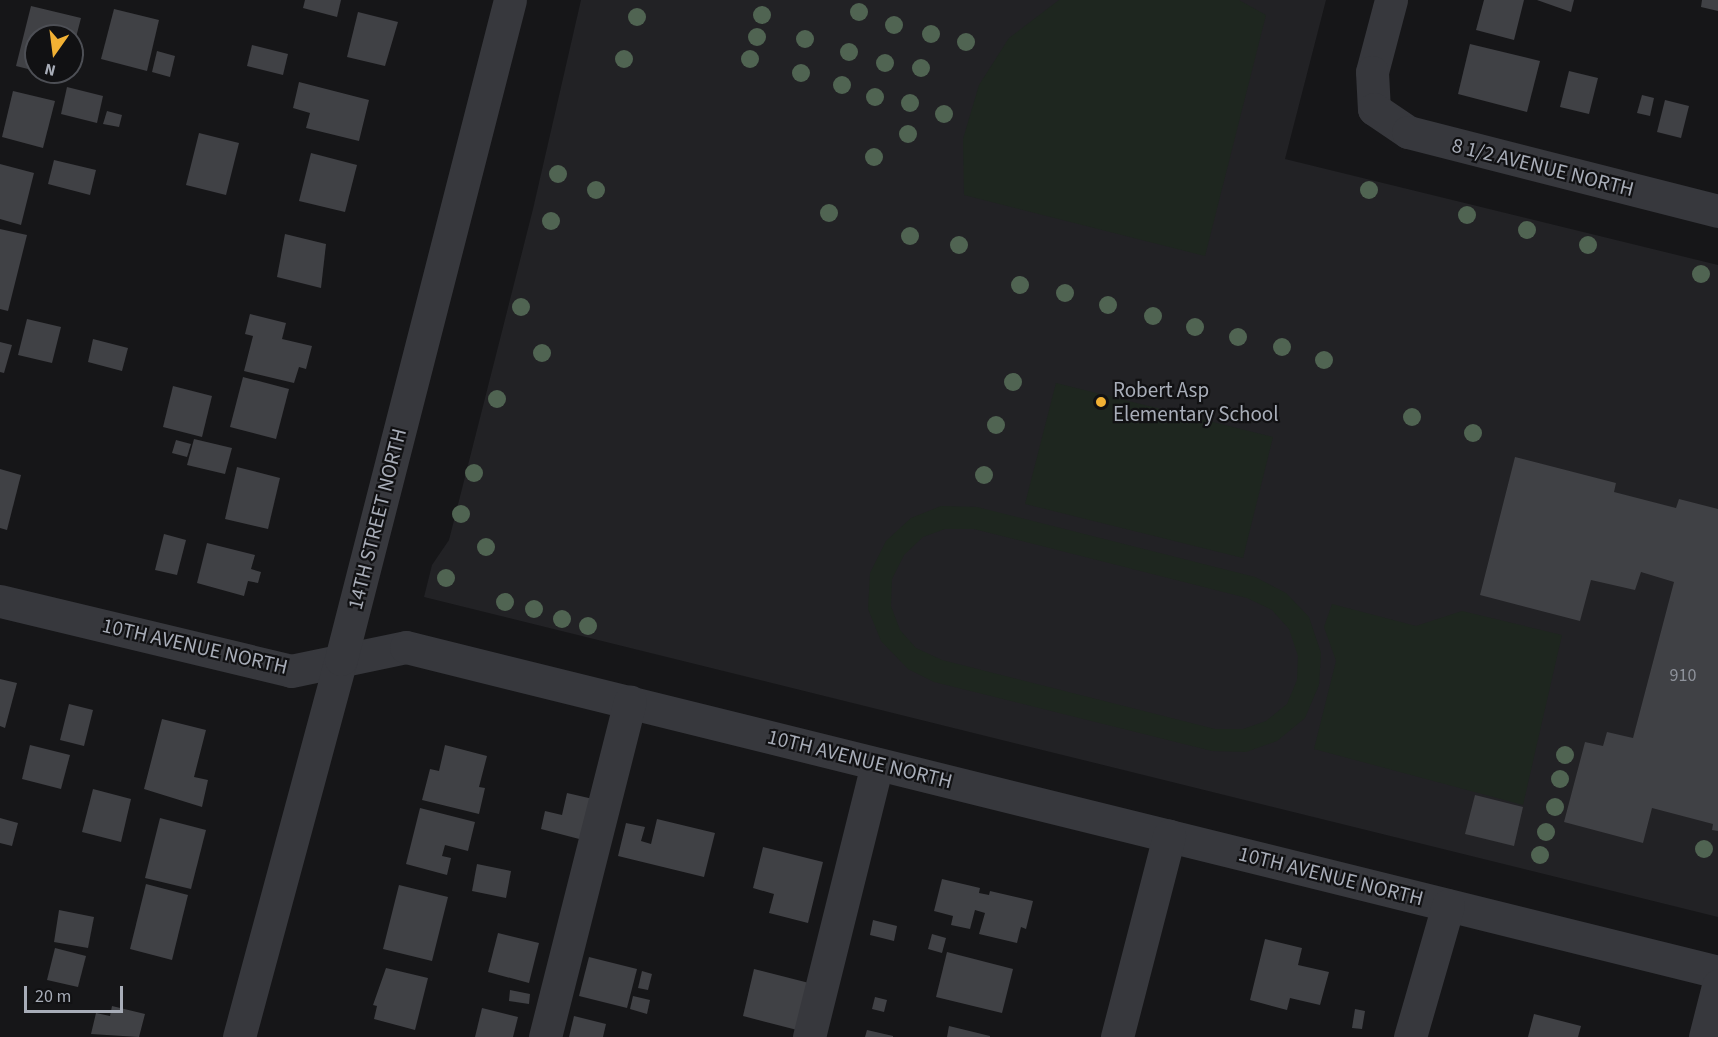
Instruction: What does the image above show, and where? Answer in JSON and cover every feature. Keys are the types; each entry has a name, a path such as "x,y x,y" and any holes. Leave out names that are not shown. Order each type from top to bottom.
{"street":[{"name":"14TH STREET NORTH","path":"240,1037 341,659 510,0"},
{"name":"8 1/2 AVENUE NORTH","path":"1390,0 1372,72 1374,109 1408,132 1718,211"},
{"name":"10TH AVENUE NORTH","path":"0,601 291,671 406,647 1718,972"},
{"path":"544,1037 630,702"},
{"path":"809,1037 876,764"},
{"path":"1117,1037 1169,836"},
{"path":"1410,1037 1448,905"},
{"path":"1705,1037 1718,986"}],"shaded area":[{"name":"Robert Asp Elementary School","path":"581,0 1326,0 1285,159 1718,265 1718,917 424,597 432,565 449,540 533,209"},
{"path":"1059,0 1239,0 1266,15 1205,256 964,195 963,139 979,85 1009,38"},
{"path":"1056,383 1273,437 1243,558 1025,504"},
{"path":"941,506 977,507 1255,577 1286,593 1309,617 1321,653 1319,685 1305,718 1277,741 1246,752 1212,751 934,682 908,669 881,641 868,609 870,573 886,541 911,518","holes":["945,529 974,529 1247,598 1272,610 1289,629 1298,656 1297,680 1287,704 1266,721 1243,729 1215,729 942,660 916,648 900,630 891,606 892,579 904,555 923,537"]},
{"path":"1332,604 1416,626 1462,611 1562,635 1523,805 1314,749 1336,661 1324,627"}],"building":[{"path":"305,0 341,0 337,17 303,8"},
{"path":"1484,0 1524,0 1514,40 1476,30"},
{"path":"1537,0 1574,0 1571,12"},
{"path":"1702,0 1718,0 1718,11 1701,7"},
{"path":"31,6 81,18 79,24 26,24"},
{"path":"114,9 159,20 147,71 101,59"},
{"path":"358,12 398,22 385,66 347,57"},
{"path":"24,34 24,68 16,66"},
{"path":"1470,44 1540,61 1527,112 1458,94"},
{"path":"252,45 288,54 283,75 247,66"},
{"path":"157,51 175,56 170,77 152,72"},
{"path":"1569,71 1598,78 1589,114 1560,107"},
{"path":"299,82 369,100 359,141 306,128 310,113 293,108"},
{"path":"67,87 103,96 97,123 61,114"},
{"path":"13,91 55,101 43,148 2,137"},
{"path":"1642,95 1654,98 1650,116 1637,113"},
{"path":"1665,100 1689,106 1681,138 1657,132"},
{"path":"107,111 122,115 119,127 103,124"},
{"path":"199,133 239,143 226,195 186,185"},
{"path":"311,153 357,165 345,212 299,201"},
{"path":"54,160 96,170 90,195 48,184"},
{"path":"0,164 34,173 21,225 0,219"},
{"path":"0,229 27,235 8,311 0,309"},
{"path":"285,234 326,244 321,288 277,277"},
{"path":"250,314 286,323 282,339 312,346 306,369 299,367 294,383 244,371 253,336 245,334"},
{"path":"27,319 61,327 52,363 18,355"},
{"path":"93,339 128,348 122,371 88,362"},
{"path":"0,342 12,345 4,373 0,372"},
{"path":"243,377 289,389 276,439 230,427"},
{"path":"173,386 212,396 202,437 163,427"},
{"path":"194,439 232,448 225,474 187,465"},
{"path":"176,440 191,444 187,457 172,453"},
{"path":"1515,457 1616,483 1614,492 1676,508 1679,499 1718,509 1718,831 1712,830 1713,824 1652,808 1643,843 1564,822 1585,742 1603,746 1607,732 1633,738 1674,582 1641,572 1635,590 1591,580 1580,621 1480,595"},
{"path":"237,467 280,478 268,529 225,519"},
{"path":"0,469 21,475 7,530 0,528"},
{"path":"164,534 186,540 177,575 155,570"},
{"path":"207,543 255,555 251,569 261,572 258,583 248,581 244,596 197,583"},
{"path":"0,679 17,683 5,728 0,726"},
{"path":"69,704 93,710 84,746 60,740"},
{"path":"162,719 206,730 194,777 208,780 202,807 144,789"},
{"path":"30,745 70,755 61,789 22,779"},
{"path":"445,745 487,756 479,787 485,788 479,814 422,800 430,769 439,771"},
{"path":"93,789 131,799 121,842 82,832"},
{"path":"567,793 593,799 583,840 541,829 545,811 562,815"},
{"path":"1475,795 1523,807 1514,846 1465,834"},
{"path":"420,808 475,822 468,851 445,845 442,856 451,858 447,875 406,864"},
{"path":"0,818 18,823 12,846 0,843"},
{"path":"160,818 206,830 191,889 145,878"},
{"path":"657,819 715,833 704,877 618,856 626,823 645,827 641,841 651,844"},
{"path":"763,847 823,862 808,923 769,913 774,894 753,888"},
{"path":"477,864 511,871 506,898 472,891"},
{"path":"942,879 980,888 979,893 989,895 990,891 1033,901 1026,929 1021,927 1017,943 979,934 985,913 975,910 970,929 951,925 953,916 934,911"},
{"path":"146,884 188,895 172,960 130,949"},
{"path":"399,885 448,897 432,961 383,949"},
{"path":"59,910 94,917 88,948 54,942"},
{"path":"873,920 897,926 894,941 870,935"},
{"path":"498,933 539,943 529,983 488,972"},
{"path":"932,934 946,938 942,953 928,949"},
{"path":"1265,939 1302,948 1298,965 1329,972 1320,1005 1290,998 1287,1010 1250,1000"},
{"path":"55,948 86,956 78,987 47,980"},
{"path":"947,952 1013,969 1002,1013 936,997"},
{"path":"589,957 637,969 627,1008 579,996"},
{"path":"386,968 428,978 415,1030 374,1019 377,1006 373,1005"},
{"path":"754,969 813,984 801,1031 743,1016"},
{"path":"642,971 652,974 648,990 638,988"},
{"path":"510,990 530,994 529,1004 509,1001"},
{"path":"633,996 650,1000 647,1014 630,1009"},
{"path":"875,997 887,1000 884,1012 872,1009"},
{"path":"112,1006 145,1014 139,1037 91,1034 96,1013 110,1016"},
{"path":"482,1008 518,1017 513,1037 475,1037"},
{"path":"1355,1009 1365,1011 1362,1029 1352,1028"},
{"path":"1534,1014 1581,1026 1578,1037 1528,1037"},
{"path":"574,1016 606,1024 603,1037 569,1037"},
{"path":"949,1026 990,1036 990,1037 947,1037"},
{"path":"867,1030 893,1036 893,1037 865,1037"}],"place":[{"name":"Robert Asp Elementary School","path":"1101,402"}]}
